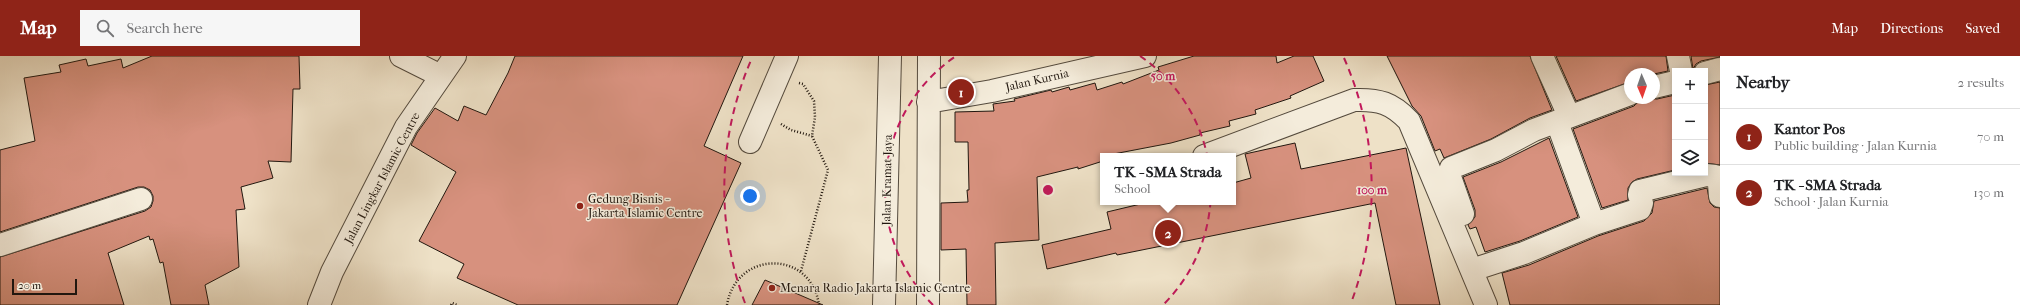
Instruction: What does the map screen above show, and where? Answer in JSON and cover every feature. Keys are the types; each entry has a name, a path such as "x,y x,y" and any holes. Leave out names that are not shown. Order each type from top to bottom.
{"street":[{"name":"Jalan Lingkar Islamic Centre","path":"319,305 332,272 406,127 455,56"},
{"name":"Jalan Kramat Jaya","path":"884,305 890,56"},
{"path":"928,305 929,56"},
{"name":"Jalan Kurnia","path":"928,102 992,91 1145,56"},
{"path":"1542,56 1563,119 1594,224"},
{"path":"1678,56 1680,68"},
{"path":"414,59 441,76"},
{"path":"750,142 783,66"},
{"path":"1708,72 1720,69"},
{"path":"1660,86 1672,83"},
{"path":"1496,305 1481,267 1449,174 1451,168 1496,150 1534,130 1624,96"},
{"path":"1212,153 1354,100 1369,99 1384,102 1398,109 1409,121 1486,305"},
{"path":"1481,267 1524,253 1594,224 1640,209 1642,204 1639,195 1640,191 1706,175 1714,176 1719,184 1720,196"},
{"path":"0,245 141,199"}],"path":[{"path":"783,66 803,84 814,101 815,117 812,136 828,170 801,271"},
{"path":"766,104 777,122 791,130 812,136"},
{"path":"728,305 733,286 741,276 751,269 763,264 776,263 801,271 816,292 819,305"},
{"path":"451,305 452,303 457,305"}],"building":[{"path":"152,56 299,56 300,89 293,89 291,162 268,161 273,178 241,187 245,209 236,210 239,267 205,285 209,305 171,305 163,262 160,263 153,239 150,240 149,236 108,253 124,305 0,305 0,257 145,211 151,207 153,201 153,196 150,190 144,187 138,187 0,232 0,150 35,141 24,78 61,72 59,65 86,59 88,66 121,59 123,68"},
{"name":"Gedung Bisnis - Jakarta Islamic Centre","path":"515,56 743,56 704,146 741,163 677,305 518,305 457,278 464,264 419,241 456,172 411,145 417,133 435,108 458,121 464,106 486,115 508,73"},
{"path":"1194,56 1276,56 1277,63 1294,56 1313,56 1324,81 1290,96 1291,98 1255,110 1256,114 1229,121 1230,126 1200,133 1200,135 1171,143 1119,153 1100,153 1100,162 1078,169 1078,167 1037,177 1039,240 995,243 996,305 967,305 966,249 941,250 941,203 968,202 968,142 955,142 955,112 994,111 993,104 1015,101 1014,99 1051,90 1052,92 1069,87 1070,90 1095,83 1097,90 1122,82 1123,84 1159,70 1158,67"},
{"path":"1387,56 1530,56 1552,110 1530,118 1491,139 1444,158 1440,149 1435,151 1421,116 1412,106"},
{"path":"1556,56 1666,56 1668,71 1660,73 1660,68 1624,68 1624,84 1576,101"},
{"path":"1691,56 1720,56 1701,61 1693,68"},
{"path":"1720,82 1720,165 1708,163 1708,84"},
{"path":"1672,96 1672,171 1637,179 1632,182 1628,188 1628,200 1602,208 1573,129 1636,104 1660,104 1660,98"},
{"path":"1549,138 1578,217 1520,241 1485,252 1476,227 1470,229 1468,225 1475,217 1475,210 1463,177 1501,162"},
{"path":"1295,143 1301,169 1406,148 1440,305 1396,305 1375,203 1117,255 1116,253 1047,269 1042,245 1111,229 1107,212 1136,205 1236,205 1236,182 1251,178 1245,154"},
{"path":"1707,188 1710,203 1714,207 1720,208 1720,305 1510,305 1502,273 1529,265 1598,236 1644,221 1652,213 1654,201"},
{"name":"Menara Radio Jakarta Islamic Centre","path":"765,280 823,305 752,305"}],"place":[{"name":"Kantor Pos","path":"961,92"},
{"name":"Gedung Bisnis - Jakarta Islamic Centre","path":"580,206"},
{"name":"TK - SMA Strada","path":"1168,233"},
{"name":"Menara Radio Jakarta Islamic Centre","path":"772,288"}]}
